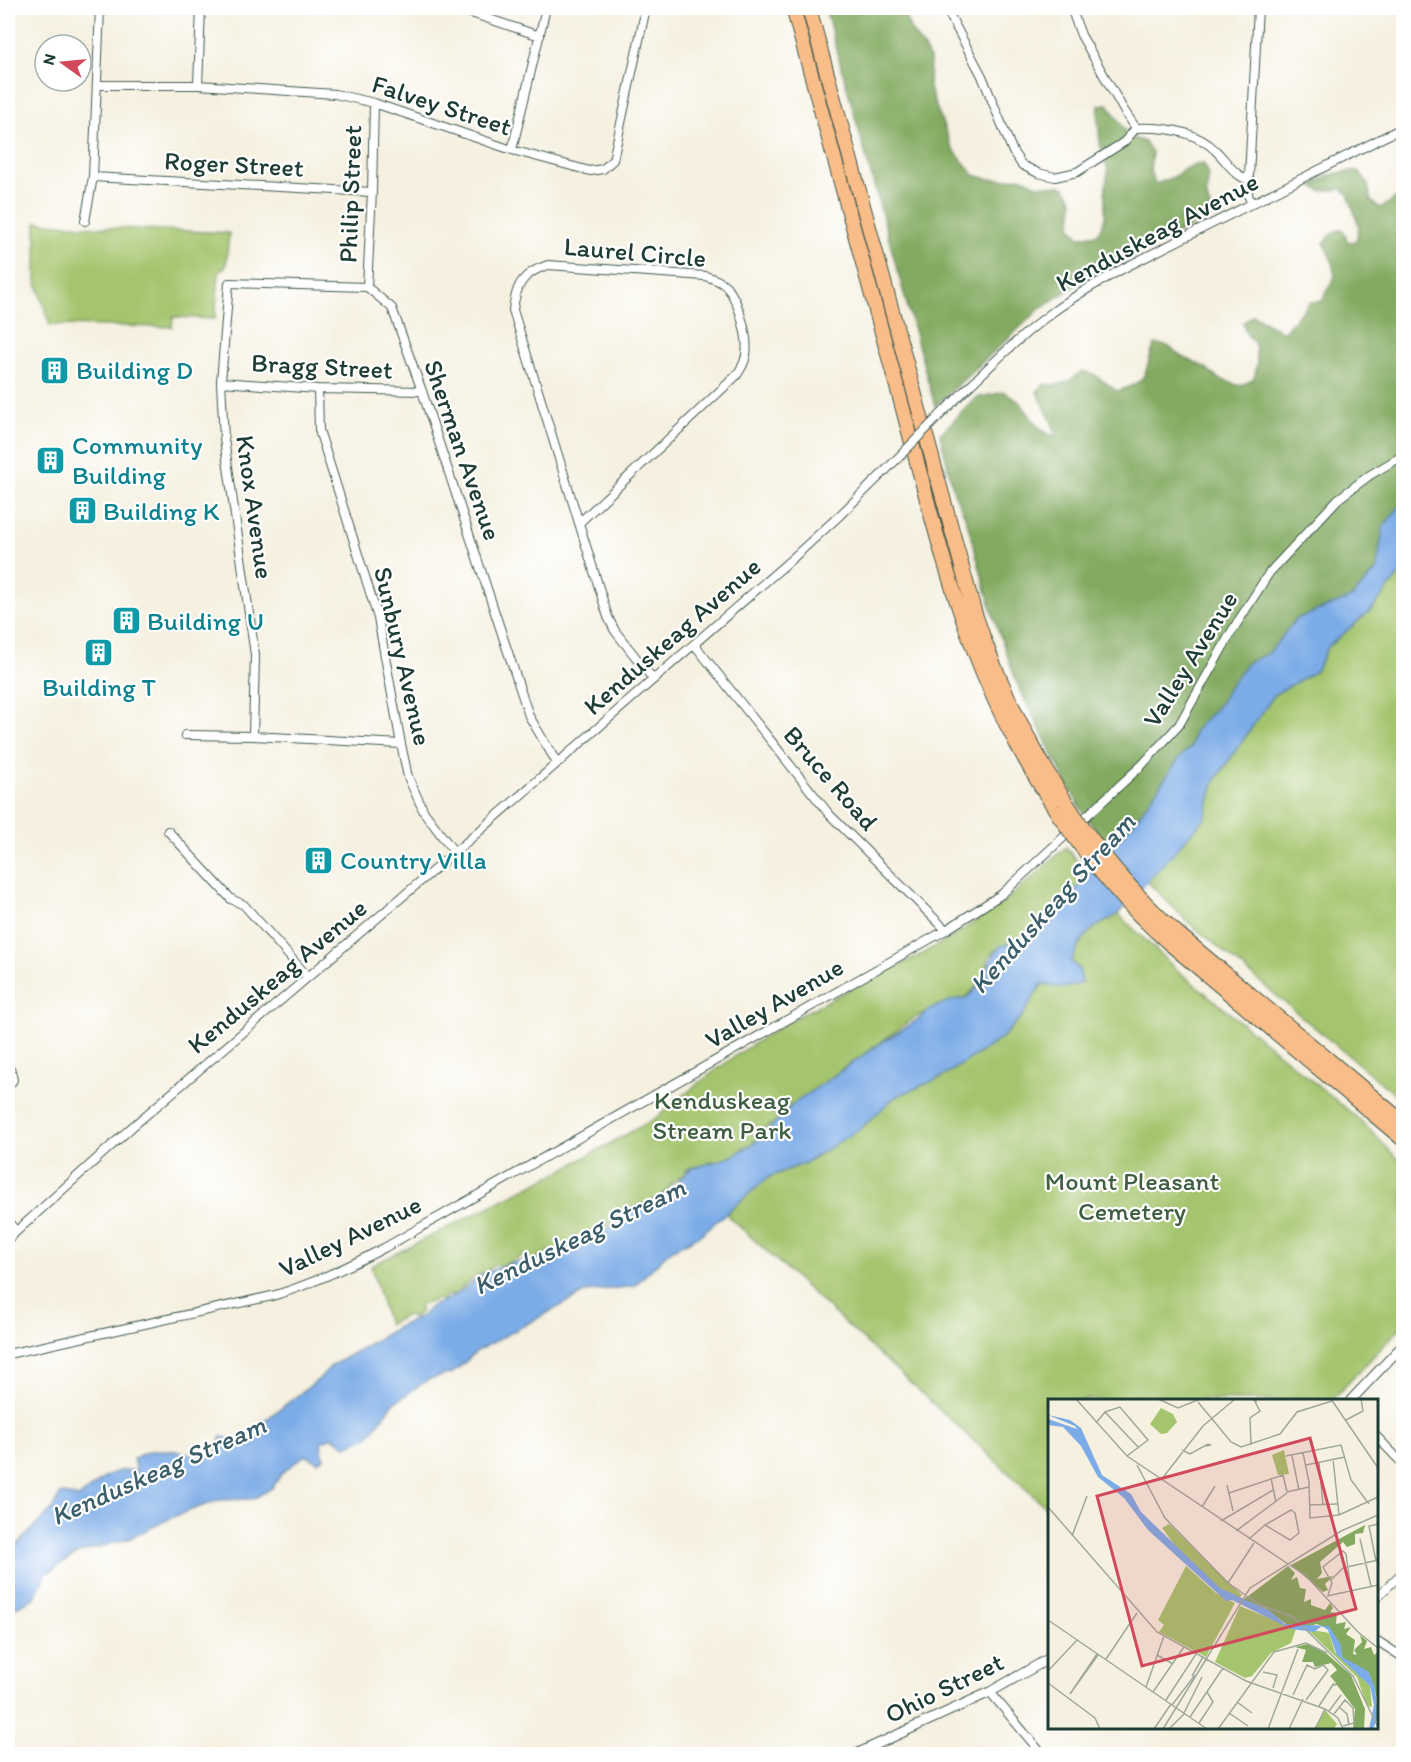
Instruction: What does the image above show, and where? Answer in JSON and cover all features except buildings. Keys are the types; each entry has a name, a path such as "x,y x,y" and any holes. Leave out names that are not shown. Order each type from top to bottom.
{"highway":[{"path":"793,8 960,611 981,669 1029,767 1173,938 1403,1140"},
{"path":"808,8 974,611 1008,699 1061,806"},
{"path":"1173,938 1404,1123"}],"street":[{"path":"85,221 93,177 100,8"},
{"path":"198,86 201,8"},
{"path":"456,8 540,36"},
{"path":"512,150 546,8"},
{"name":"Falvey Street","path":"96,85 198,86 335,94 374,103 512,150 590,171 603,169 613,160 646,8"},
{"path":"946,8 982,76 1013,152 1022,165 1055,177 1077,172 1124,142 1136,128 1160,127 1193,136 1214,148 1240,178 1249,180"},
{"path":"1071,8 1081,35 1136,128"},
{"path":"1252,204 1248,195 1258,8"},
{"name":"Philip Street","path":"367,287 374,103"},
{"name":"Kenduskeag Avenue","path":"8,1239 132,1127 810,544 1016,342 1064,304 1126,267 1404,127"},
{"name":"Roger Street","path":"93,177 372,192"},
{"name":"Laurel Circle","path":"579,523 737,375 745,362 747,350 739,309 726,287 719,281 705,276 548,265 534,270 522,280 514,295 513,310 608,617 615,631 653,679"},
{"name":"Knox Avenue","path":"253,736 255,656 224,439 221,382 229,283 367,287"},
{"name":"Sherman Avenue","path":"367,287 392,308 529,716 557,763"},
{"name":"Bragg Street","path":"221,382 318,389 422,392"},
{"name":"Sunbury Avenue","path":"318,389 319,430 378,618 408,777 429,821 454,852"},
{"name":"Valley Avenue","path":"8,1353 272,1296 311,1283 344,1268 384,1248 946,930 1002,894 1142,765 1179,725 1269,573 1338,499 1370,475 1404,455"},
{"name":"Bruce Road","path":"694,644 829,814 946,930"},
{"path":"184,735 253,736 400,744"},
{"path":"168,831 231,899 244,905 308,977"},
{"path":"8,1068 13,1080 8,1087"},
{"path":"8,1221 16,1231"},
{"path":"1353,1399 1404,1344"},
{"path":"1378,1437 1404,1465"},
{"path":"1378,1597 1404,1571"},
{"path":"1378,1641 1404,1658"},
{"name":"Ohio Street","path":"856,1755 990,1692 1048,1659"},
{"path":"990,1692 1042,1755"}],"green space":[{"path":"825,8 903,8 911,31 930,59 929,88 952,148 974,175 988,179 1021,177 1037,185 1064,186 1073,200 1071,226 1079,237 1098,234 1105,218 1108,171 1100,144 1099,105 1108,104 1129,137 1145,142 1152,152 1150,171 1155,184 1174,177 1186,168 1203,163 1209,177 1207,197 1211,216 1079,283 1042,307 935,406"},
{"path":"1402,152 1402,173 1398,158"},
{"path":"1359,172 1368,184 1371,201 1380,208 1395,198 1402,188 1403,502 1383,527 1377,569 1351,598 1296,619 1269,653 1247,663 1227,690 1222,701 1195,730 1191,747 1181,756 1132,825 1108,847 1082,811 1018,686 993,615 966,518 954,493 940,434 976,398 1004,392 1018,401 1044,431 1056,436 1037,392 1044,384 1065,383 1082,371 1095,375 1117,391 1141,379 1145,374 1155,344 1168,346 1181,356 1206,368 1217,378 1240,386 1254,379 1257,364 1255,344 1246,333 1243,323 1253,315 1283,332 1310,302 1321,302 1335,276 1331,258 1324,243 1334,232 1342,229 1348,242 1356,241 1359,226 1348,194 1342,189 1321,191 1312,186 1334,174"},
{"path":"36,222 229,233 226,266 219,272 215,319 173,317 172,327 50,325 36,281"},
{"path":"1403,570 1403,1101 1188,922 1147,881 1205,818 1214,782 1275,694 1316,671 1328,647 1372,609"},
{"name":"Kenduskeag Stream Park","path":"1066,847 1088,876 1055,909 1042,917 1043,927 1042,925 1034,930 1020,944 1012,941 992,953 984,978 965,997 967,1001 926,1013 910,1021 871,1048 869,1052 844,1067 816,1090 791,1105 777,1122 756,1133 757,1137 762,1136 759,1141 743,1147 741,1153 738,1152 717,1162 710,1161 710,1164 689,1168 658,1198 624,1213 614,1224 598,1230 569,1249 551,1251 533,1262 525,1261 526,1256 524,1255 504,1265 495,1265 476,1276 453,1295 447,1295 442,1301 439,1299 418,1306 421,1311 414,1318 406,1315 388,1325 371,1266 564,1169 656,1118 739,1053 791,1020 913,959 1002,904"},
{"name":"Mount Pleasant Cemetery","path":"1118,914 1176,969 1361,1121 1403,1164 1403,1325 1333,1399 1048,1399 1048,1509 726,1214 769,1177 805,1163 860,1129 895,1097 942,1077 1001,1039 1022,1016 1042,984 1065,988 1079,969 1071,961 1083,940 1089,932"}],"water":[{"name":"Kenduskeag Stream","path":"1403,502 1403,570 1372,609 1328,647 1316,671 1275,694 1214,782 1205,818 1118,914 1086,936 1071,961 1079,969 1082,983 1065,988 1041,984 1022,1016 1001,1039 942,1077 895,1097 860,1129 805,1163 769,1177 700,1235 671,1250 634,1286 586,1292 477,1351 453,1373 429,1379 394,1403 368,1437 346,1446 332,1437 321,1442 324,1458 318,1462 305,1455 282,1473 272,1488 253,1499 219,1500 175,1516 128,1539 78,1553 46,1574 34,1598 8,1611 8,1554 52,1509 61,1493 78,1498 105,1477 119,1471 137,1471 133,1459 144,1453 164,1450 215,1456 221,1437 239,1440 319,1379 331,1366 398,1327 422,1316 430,1307 456,1295 483,1274 511,1263 538,1260 572,1251 612,1226 626,1210 646,1205 668,1192 690,1169 731,1157 757,1141 793,1104 919,1019 930,1009 952,1000 966,998 982,983 991,959 1000,946 1025,940 1046,923 1116,838 1132,825 1181,756 1191,747 1195,730 1222,701 1227,690 1247,663 1269,653 1296,619 1351,598 1377,570 1383,527"}],"place":[{"name":"Building D","path":"55,370"},
{"name":"Community Building","path":"51,460"},
{"name":"Building K","path":"82,511"},
{"name":"Building U","path":"126,621"},
{"name":"Building T","path":"99,653"},
{"name":"Country Villa","path":"319,860"}]}
